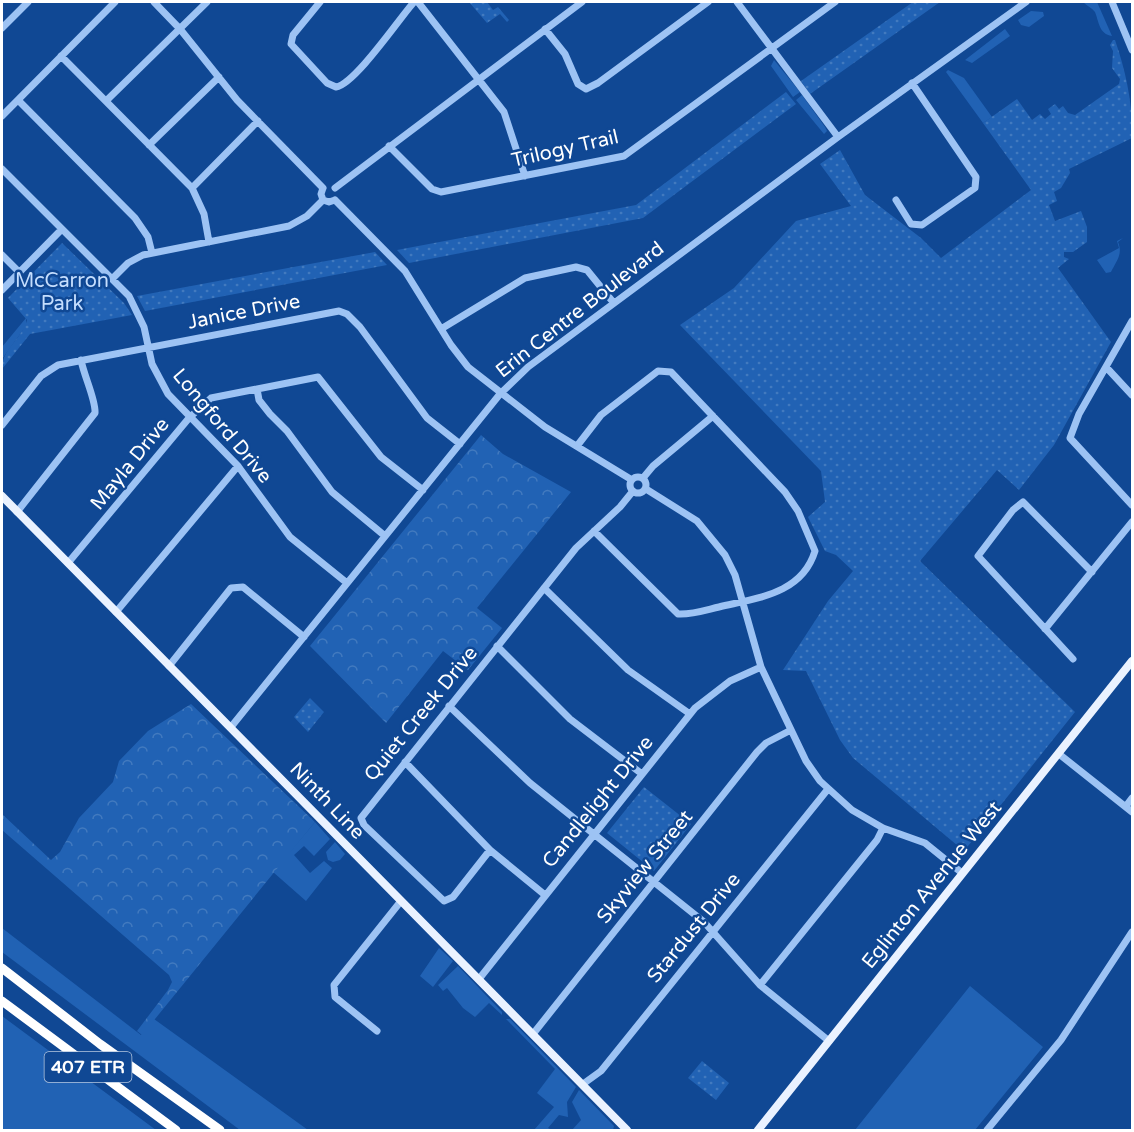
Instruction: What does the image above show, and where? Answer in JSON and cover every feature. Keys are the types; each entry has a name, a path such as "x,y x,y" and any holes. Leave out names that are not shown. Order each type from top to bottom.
{"highway":[{"name":"407 ETR","path":"2,968 100,1044 220,1131"},
{"name":"407 ETR","path":"2,1001 176,1131"}],"main road":[{"name":"Ninth Line","path":"2,496 627,1131"},
{"name":"Eglinton Avenue West","path":"758,1131 1132,661"}],"street":[{"path":"2,28 28,2"},
{"path":"2,116 115,2"},
{"path":"154,2 180,29 258,121 323,188"},
{"path":"106,101 207,2"},
{"path":"320,2 293,35 291,44 327,83 336,87 344,84 356,74 414,2"},
{"path":"418,2 480,78 504,112 525,176"},
{"path":"335,188 582,2"},
{"path":"545,29 565,54 578,84 586,89 598,83 708,2"},
{"path":"737,2 838,136"},
{"name":"Trilogy Trail","path":"389,146 432,189 439,192 624,156 770,47 835,2"},
{"name":"Erin Centre Boulevard","path":"231,727 500,394 528,367 838,136 1026,2"},
{"path":"1112,2 1132,50"},
{"path":"61,56 192,188 204,214 209,242"},
{"path":"149,145 219,77"},
{"path":"896,200 901,213 911,224 922,225 975,189 977,183 976,177 912,83"},
{"path":"18,100 135,218 148,237 152,253"},
{"path":"192,188 258,121"},
{"name":"Longford Drive","path":"2,169 112,279 135,306 144,327 160,382 189,418 238,466 290,537 347,583"},
{"path":"323,200 321,194 323,188 329,185 338,192 335,200"},
{"path":"112,279 132,260 152,253 290,226 307,216 323,200"},
{"path":"323,200 329,202 335,200"},
{"path":"335,200 405,271 468,367 545,428 632,480"},
{"path":"2,290 62,229"},
{"path":"2,255 19,272"},
{"path":"441,329 525,278 576,267 587,270 613,302"},
{"name":"Janice Drive","path":"2,425 41,376 58,364 339,311 347,314 360,327 427,418 460,444"},
{"path":"1132,321 1079,414 1070,438 1132,505"},
{"path":"17,512 95,414 96,406 86,382 81,360"},
{"path":"1106,367 1132,395"},
{"path":"577,446 601,415 658,371 671,372 792,501 815,551 812,560 787,588 770,596 678,614 594,531"},
{"name":"Mayla Drive","path":"68,563 189,418 211,398 318,377 381,457 423,490"},
{"path":"257,389 259,400 287,431 332,492 386,536"},
{"path":"646,489 639,493 633,491 630,486 632,480 635,477 644,477 713,416"},
{"path":"116,612 238,466"},
{"path":"644,477 646,489 690,516 711,536 730,565 761,667 806,761 828,789 852,810 883,828 925,843 962,873"},
{"name":"Quiet Creek Drive","path":"490,850 453,897 444,901 364,825 361,819 363,812 576,548 620,507 633,491"},
{"path":"1073,659 978,556 1018,504 1027,504 1092,572"},
{"path":"1045,629 1132,522"},
{"path":"169,666 231,588 237,586 243,587 304,637"},
{"path":"544,588 628,670 690,714"},
{"path":"497,646 570,719 642,774"},
{"name":"Candlelight Drive","path":"479,979 690,714 720,687 761,667"},
{"path":"449,706 530,783 713,931 760,985 829,1041"},
{"name":"Skyview Street","path":"532,1034 758,752 790,730"},
{"path":"1059,754 1132,812"},
{"path":"405,762 490,850 546,895"},
{"name":"Stardust Drive","path":"583,1084 601,1071 828,789"},
{"path":"1126,806 1132,798"},
{"path":"760,985 877,840 883,828"},
{"path":"377,1030 335,997 332,991 334,985 401,901"},
{"path":"987,1131 1061,1040 1132,933"}],"green space":[{"path":"469,2 487,2 493,10 498,7 509,20 507,22 500,14 487,23"},
{"path":"913,2 940,2 810,94 801,81"},
{"path":"1083,2 1097,2 1112,36 1104,33 1095,12"},
{"path":"1031,11 1043,12 1044,16 1029,27 1021,25 1018,20"},
{"path":"1005,29 1010,36 972,63 965,60"},
{"path":"1113,40 1119,52 1128,88 1132,138 1069,169 1070,173 1061,188 1054,192 1057,201 1049,205 1055,221 1081,211 1087,227 1087,242 1073,252 1064,252 1064,257 1069,259 1058,268 1111,342 1054,445 1019,490 997,470 920,561 1075,712 964,851 853,758 840,740 806,671 783,670 828,601 853,571 836,555 825,551 808,517 825,502 821,471 680,325 734,288 796,221 851,206 820,164 840,150 865,195 921,238 941,258 1031,190 983,123 1017,99 1032,120 1040,114 1045,119 1051,114 1048,109 1055,104 1059,109 1063,106 1068,113 1075,115 1119,84 1120,79 1112,68 1113,51 1110,45"},
{"path":"774,60 800,92 793,97 771,66"},
{"path":"948,70 964,78 992,117 983,123 946,72"},
{"path":"786,92 796,104 643,218 409,263 397,250 636,205"},
{"path":"802,95 825,127 827,131 824,134 796,100"},
{"path":"1123,238 1118,242 1120,250 1120,254 1111,272 1106,273 1097,260 1119,248 1117,241"},
{"name":"McCarron Park","path":"62,243 124,303 132,315 30,334 2,369 8,350 21,333 27,320 8,298"},
{"path":"375,252 387,265 145,311 137,296"},
{"path":"26,318 26,326 2,359 2,347"},
{"path":"481,435 503,454 571,492 477,608 502,628 468,670 443,651 386,723 310,646"},
{"path":"310,698 324,712 308,732 294,717"},
{"path":"191,704 315,822 142,1035 137,1031 168,990 172,982 169,975 2,830 2,814 51,860 60,852 79,818 113,782 119,761 148,731"},
{"path":"644,787 691,824 654,871 607,833"},
{"path":"315,822 330,839 314,856 304,846 294,855 310,873 324,861 332,868 306,901 273,872"},
{"path":"335,842 345,854 340,860 333,862 328,860 326,852"},
{"path":"2,928 141,1035 154,1019 308,1130 240,1130 2,952"},
{"path":"439,948 453,961 433,987 420,976"},
{"path":"458,966 502,1012 502,1015 489,1003 475,1017 463,1008 447,988 443,991 438,985"},
{"path":"970,986 1043,1047 975,1130 855,1130"},
{"path":"2,1016 156,1130 2,1130"},
{"path":"506,1019 510,1019 576,1087 567,1102 568,1117 559,1115 548,1128 552,1130 534,1130 554,1107 537,1093 555,1069"},
{"path":"702,1061 729,1083 716,1100 688,1078"},
{"path":"579,1090 614,1126 613,1130 572,1130 581,1120 572,1102"}]}
